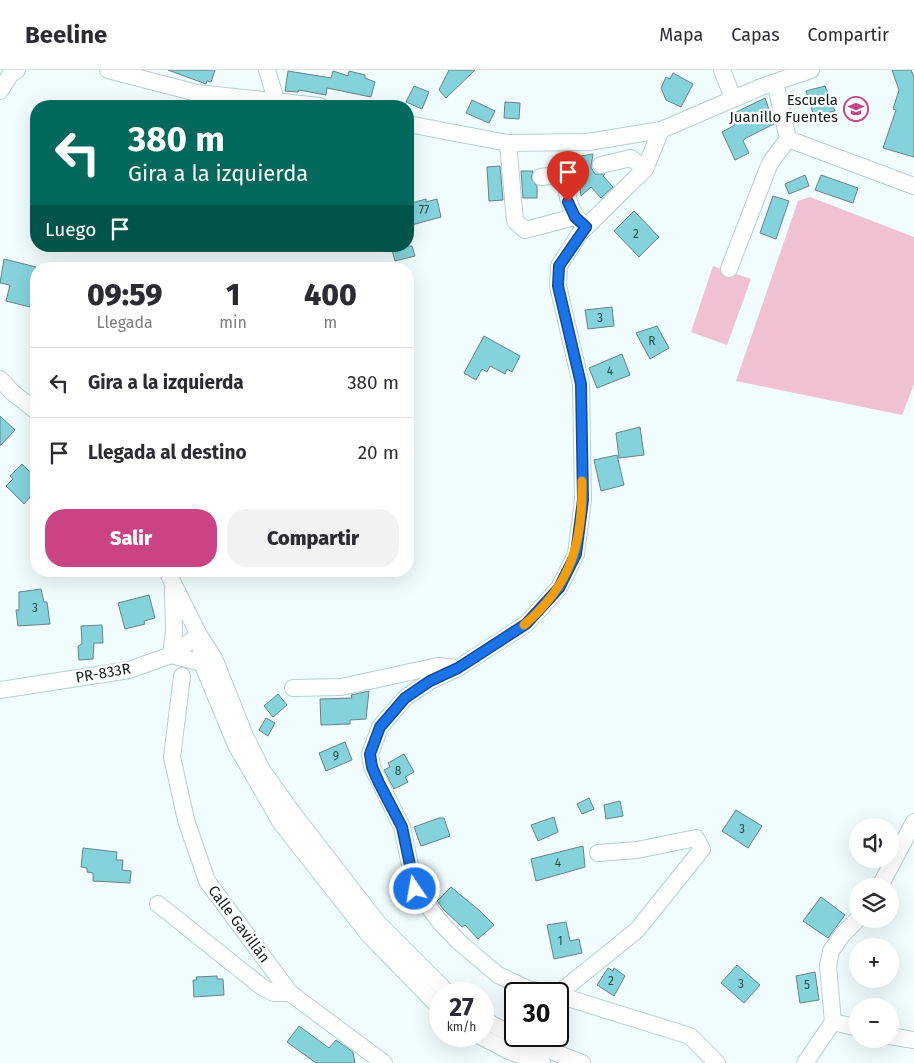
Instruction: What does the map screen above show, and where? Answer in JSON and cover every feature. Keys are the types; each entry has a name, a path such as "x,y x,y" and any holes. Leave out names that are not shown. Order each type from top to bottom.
{"street":[{"path":"0,91 10,75 17,70"},
{"path":"108,70 197,92 276,100 267,70"},
{"path":"722,70 733,98"},
{"path":"414,125 508,143 588,142 661,130 733,98 811,70"},
{"path":"775,82 788,139"},
{"path":"513,982 498,975 459,942 440,922 415,889 402,827 372,767 370,754 377,734 405,698 430,681 458,668 526,624 559,588 576,554 583,500 581,384 558,286 559,266 580,222 645,169 661,130"},
{"path":"788,139 914,186"},
{"path":"730,269 770,162 788,139"},
{"path":"508,143 515,220 525,230 580,222"},
{"path":"601,165 631,158 645,169"},
{"path":"541,176 564,174 568,202 580,222"},
{"path":"0,379 6,390 30,407"},
{"path":"170,577 199,635 214,658 245,736 272,784 377,922 437,982"},
{"path":"170,577 174,632 171,655 202,663"},
{"path":"199,635 202,663 236,745 281,823 369,935 429,997"},
{"name":"PR-833R","path":"0,690 129,670 171,655 199,635"},
{"path":"293,688 341,687 438,666 458,668"},
{"name":"Calle Gavillán","path":"182,676 172,757 186,820 207,882 290,993 384,1063"},
{"path":"885,878 912,830"},
{"path":"569,986 637,930 702,849 696,838 637,850 598,853"},
{"path":"158,904 262,987 274,993 290,993"},
{"path":"805,1063 833,1022 828,966 831,952 849,928"},
{"path":"569,998 690,1036 717,1063"},
{"path":"833,1022 849,1026"},
{"path":"494,1025 520,1039 582,1063"},
{"path":"899,1038 914,1040"},
{"path":"494,1043 542,1063"}],"shaded area":[{"path":"810,197 914,237 914,384 902,415 736,381 798,201"},
{"path":"713,266 751,279 727,345 691,332"}],"building":[{"path":"168,70 215,70 211,82 207,81 206,84"},
{"path":"449,70 475,70 446,98 439,90"},
{"path":"892,70 911,70 914,77 914,157 883,148 896,110 893,109 899,90"},
{"path":"288,71 331,78 333,71 348,76 349,71 365,75 365,78 375,82 371,97 327,88 326,95 299,90 298,92 285,91"},
{"path":"673,73 693,84 681,107 666,100 661,88 666,77 670,79"},
{"path":"414,86 429,92 422,109 414,106 414,100 407,100"},
{"path":"825,86 835,111 814,116 806,91"},
{"path":"765,98 774,124 746,138 743,141 749,153 735,160 722,132 735,125 730,115"},
{"path":"472,100 495,111 489,123 466,113"},
{"path":"505,102 520,103 519,119 504,118"},
{"path":"593,154 591,167 593,171 595,174 605,174 603,176 613,187 601,198 591,187 581,196 575,157"},
{"path":"500,166 503,200 489,201 487,167"},
{"path":"521,171 533,171 531,178 537,186 537,198 523,198"},
{"path":"805,175 809,186 789,194 785,184"},
{"path":"821,175 858,188 853,203 815,190"},
{"path":"773,196 789,201 776,239 760,233"},
{"path":"426,199 426,202 437,199 441,217 414,224 414,202"},
{"path":"634,211 659,237 639,257 614,231"},
{"path":"393,252 414,252 415,256 395,261"},
{"path":"4,259 30,266 30,307 6,301 10,285 0,283"},
{"path":"612,307 614,326 588,329 585,310"},
{"path":"657,326 669,348 650,359 636,333"},
{"path":"484,336 520,356 512,372 507,369 505,374 490,366 487,372 482,369 476,380 464,373"},
{"path":"622,354 630,375 597,388 589,368"},
{"path":"0,416 15,430 0,446"},
{"path":"640,427 644,455 619,458 616,433"},
{"path":"617,455 624,485 601,491 594,460"},
{"path":"22,464 30,472 30,497 24,504 6,486 13,479 10,476"},
{"path":"41,589 44,602 47,602 50,624 18,626 16,610 19,610 19,592"},
{"path":"149,595 155,618 144,621 145,624 125,629 118,603"},
{"path":"102,625 103,643 94,643 93,659 79,660 78,646 82,644 81,626"},
{"path":"369,691 366,719 350,720 350,724 321,725 320,699 352,698 351,695"},
{"path":"278,694 287,705 273,717 264,706"},
{"path":"266,718 275,723 268,736 259,730"},
{"path":"345,742 352,760 326,771 319,753"},
{"path":"404,754 414,772 405,777 408,782 394,789 384,770 390,767 388,763"},
{"path":"589,798 594,809 582,814 577,804"},
{"path":"620,801 623,816 606,819 604,805"},
{"path":"736,810 762,826 748,848 722,831"},
{"path":"554,817 558,832 538,841 531,825"},
{"path":"444,818 450,836 421,846 414,827"},
{"path":"583,846 585,867 536,881 531,859"},
{"path":"83,848 117,852 116,860 123,860 122,870 131,871 130,883 93,881 93,873 87,872 87,868 81,867"},
{"path":"451,887 494,925 478,939 465,925 462,927 437,901"},
{"path":"821,897 845,915 828,938 803,921"},
{"path":"566,922 570,941 579,939 582,953 554,959 547,925"},
{"path":"737,965 760,985 744,1003 721,983"},
{"path":"608,968 613,971 614,968 625,976 614,996 597,985"},
{"path":"815,972 819,1000 800,1003 796,976"},
{"path":"217,976 217,979 223,979 224,995 194,997 193,980 197,980 196,977"},
{"path":"299,1026 329,1048 336,1040 353,1052 355,1063 316,1063 287,1042"}],"slow traffic":[{"path":"524,625 559,588 576,554 583,500 582,481"}],"place":[{"name":"Escuela Juanillo Fuentes","path":"856,109"}],"route":[{"path":"415,889 402,827 372,767 370,754 380,727 405,698 430,681 458,668 526,624 559,588 576,554 583,500 581,384 558,286 559,266 580,233 586,227 575,217 568,202"}]}
